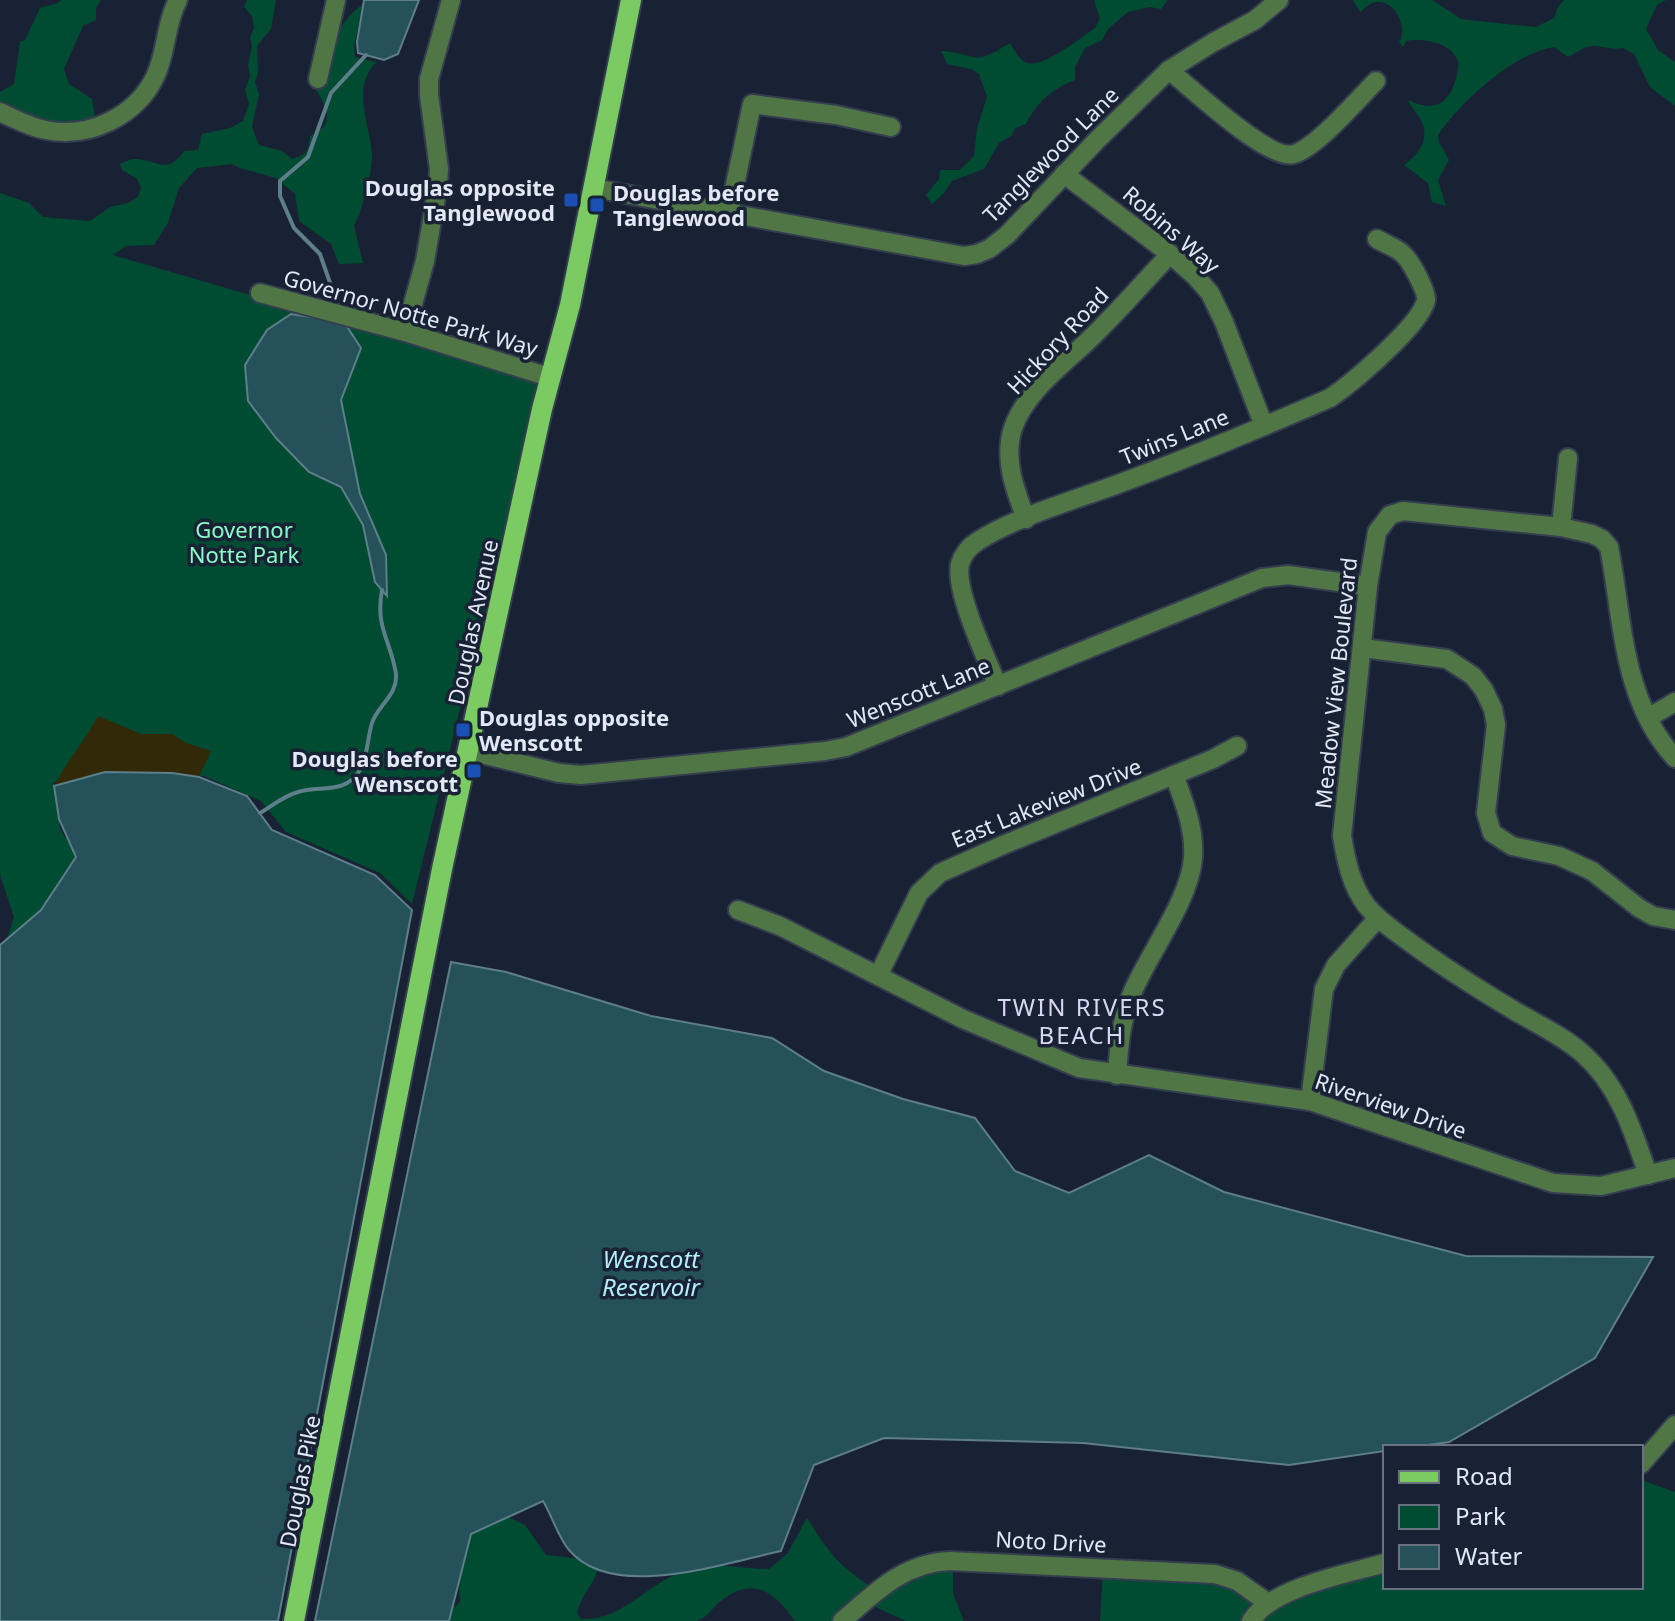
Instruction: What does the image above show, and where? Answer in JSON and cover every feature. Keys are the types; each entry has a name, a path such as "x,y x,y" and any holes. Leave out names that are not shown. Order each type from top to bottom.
{"main road":[{"name":"Douglas Avenue","path":"348,1350 442,869 549,377 570,305 631,0"},
{"name":"Douglas Pike","path":"294,1621 348,1350"}],"street":[{"path":"0,112 48,131 72,132 109,122 143,96 155,77 164,53 171,14 178,0"},
{"path":"318,79 336,0"},
{"path":"405,332 425,261 438,185 429,79 451,0"},
{"name":"Tanglewood Lane","path":"593,188 964,256 977,254 1007,235 1169,70 1255,20 1279,0"},
{"path":"1169,70 1260,143 1285,156 1302,151 1324,133 1376,81"},
{"path":"729,213 752,104 836,115 891,127"},
{"name":"Robins Way","path":"1064,174 1170,254 1210,293 1264,426"},
{"name":"Twins Lane","path":"998,686 959,579 960,563 967,550 980,540 1026,519 1330,398 1355,381 1419,314 1426,301 1425,291 1404,254 1377,239"},
{"name":"Hickory Road","path":"1026,519 1009,460 1013,430 1027,401 1099,331 1170,254"},
{"name":"Governor Notte Park Way","path":"260,293 405,332 549,377"},
{"path":"1561,527 1568,458"},
{"name":"Meadow View Boulevard","path":"1648,1175 1631,1125 1618,1099 1603,1075 1582,1053 1430,958 1378,918 1364,903 1353,879 1342,836 1368,586 1380,524 1396,512 1561,527 1602,539 1609,547 1619,625 1630,673 1657,735 1675,758"},
{"name":"Wenscott Lane","path":"469,751 559,773 581,775 825,751 846,747 1262,578 1288,575 1368,586"},
{"path":"1363,648 1447,659 1473,676 1484,690 1496,725 1486,813 1492,833 1512,846 1559,856 1592,871 1639,908 1653,916 1675,920"},
{"path":"1648,718 1675,702"},
{"name":"East Lakeview Drive","path":"878,976 919,893 940,873 1237,746"},
{"path":"1117,1075 1124,1013 1183,893 1191,867 1192,827 1174,775"},
{"name":"Riverview Drive","path":"738,910 780,926 963,1019 1079,1068 1310,1101 1553,1183 1601,1186 1675,1168"},
{"path":"1310,1101 1324,989 1336,965 1378,918"},
{"path":"1643,1462 1675,1425"},
{"name":"Noto Drive","path":"842,1621 906,1570 932,1562 950,1561 1215,1574 1237,1581 1268,1603"},
{"path":"1251,1621 1268,1603 1335,1577 1383,1564"}],"green space":[{"path":"61,0 101,0 96,8 96,20 83,26 64,69 69,84 92,99 96,123 78,130 0,114 0,92 14,84 20,42 25,40 40,8"},
{"name":"Governor Notte Park","path":"247,0 276,0 271,29 257,46 258,73 255,82 259,94 252,127 259,145 282,151 292,159 306,152 310,136 326,122 326,110 316,90 322,65 338,31 363,4 354,47 355,57 377,62 369,71 363,93 372,160 367,190 354,226 363,263 339,264 331,244 299,221 295,194 276,178 232,164 197,168 179,188 168,223 154,245 126,246 113,255 541,380 412,904 380,873 286,832 261,801 204,776 103,767 52,783 62,788 60,827 74,852 73,864 31,927 5,945 14,917 0,875 0,193 29,203 43,217 90,221 110,207 138,197 141,188 137,179 122,170 120,164 133,159 166,165 172,163 184,151 198,150 202,134 230,128 243,121 249,104 245,90 250,76 250,38 254,28 252,16 244,7"},
{"path":"1094,0 1168,0 1161,9 1150,7 1128,12 1108,29 1102,40 1085,48 1075,67 1075,80 1046,97 1026,124 1015,128 1011,136 999,143 984,169 952,181 932,204 926,195 939,179 940,170 960,170 974,156 977,128 987,97 979,74 947,64 941,51 976,58 1010,43 1024,62 1034,64 1062,51 1095,28 1100,18"},
{"path":"1353,0 1432,0 1461,19 1536,27 1554,18 1564,0 1666,0 1657,5 1646,29 1658,50 1675,62 1675,106 1650,87 1634,54 1623,48 1591,46 1568,57 1554,47 1538,51 1489,81 1460,108 1438,135 1449,160 1438,180 1446,206 1432,202 1428,183 1404,165 1418,152 1425,135 1422,122 1408,100 1425,106 1444,101 1456,79 1457,59 1448,49 1434,42 1406,41 1403,47 1399,42 1401,23 1395,10 1384,3 1375,2 1360,12"},
{"path":"1643,1481 1675,1492 1675,1621 1100,1621 1103,1571 1234,1576 1270,1600 1383,1566 1383,1589 1643,1589"},
{"path":"506,1516 525,1525 546,1555 583,1559 598,1569 579,1607 577,1613 581,1619 611,1614 674,1575 699,1567 769,1569 787,1554 807,1518 836,1558 874,1589 903,1574 953,1564 953,1593 964,1621 906,1621 865,1602 841,1621 795,1621 780,1602 753,1588 733,1593 697,1621 440,1621 460,1602 460,1562 470,1534 479,1526"}],"sand":[{"path":"98,716 141,734 172,734 186,743 211,751 199,777 172,773 105,772 54,786"}],"water":[{"path":"364,0 419,0 398,54 384,60 358,53"},
{"path":"291,314 344,322 361,348 341,400 360,494 386,555 387,596 375,582 363,525 341,487 309,472 276,438 248,401 245,365 267,330"},
{"path":"105,772 172,773 199,777 247,796 272,830 375,875 412,910 278,1621 0,1621 0,945 41,910 76,857 59,819 54,786"},
{"name":"Wenscott Reservoir","path":"451,962 506,972 651,1016 772,1038 824,1071 903,1099 975,1118 1015,1171 1069,1193 1149,1155 1224,1192 1466,1256 1653,1257 1595,1358 1449,1442 1383,1445 1383,1451 1289,1465 1083,1443 884,1438 814,1465 781,1551 700,1570 640,1576 613,1574 588,1565 569,1550 543,1501 471,1534 449,1621 315,1621"}],"waterway":[{"path":"336,300 320,254 294,228 280,196 280,181 308,157 331,93 366,55"},
{"path":"260,813 293,793 347,783 360,770 372,723 396,681 394,662 382,625 382,590"}],"place":[{"name":"Douglas opposite Tanglewood","path":"571,200"},
{"name":"Douglas before Tanglewood","path":"597,205"},
{"name":"Douglas opposite Wenscott","path":"463,730"},
{"name":"Douglas before Wenscott","path":"474,771"}],"district":[{"name":"TWIN RIVERS BEACH","path":"1082,1020"}]}
